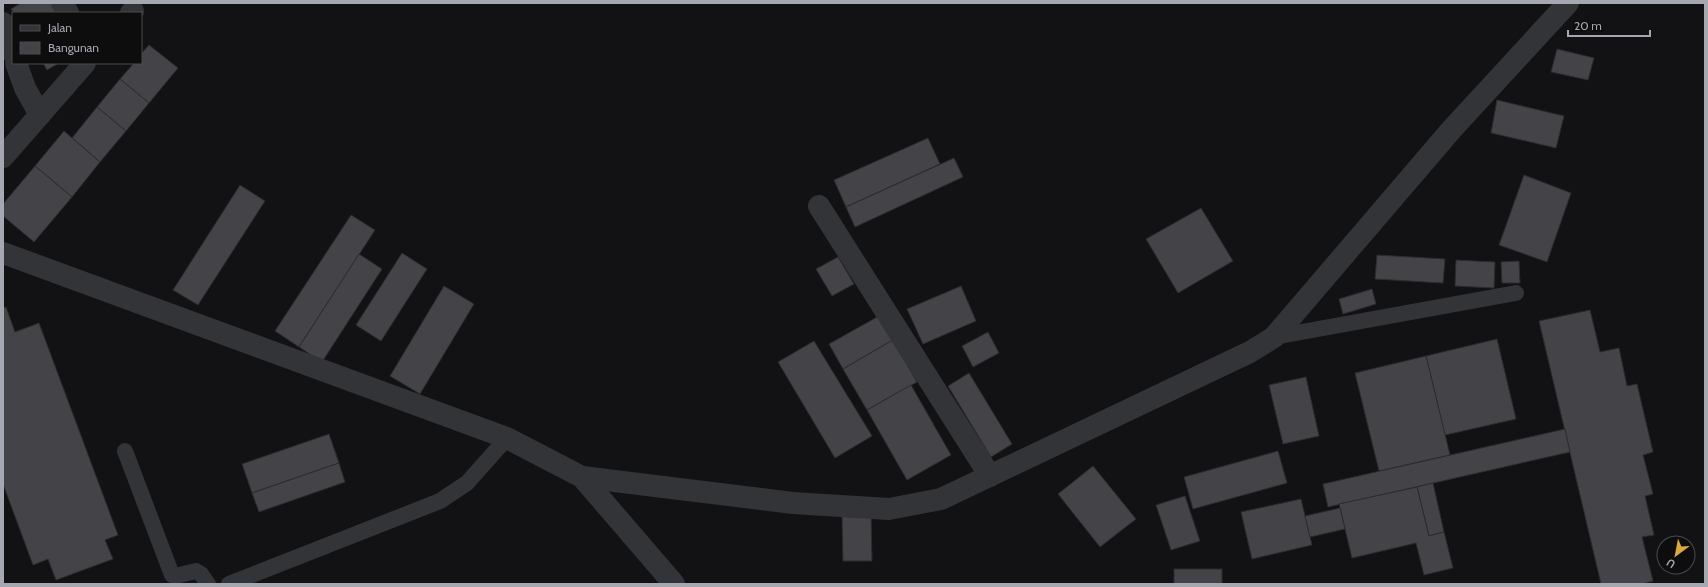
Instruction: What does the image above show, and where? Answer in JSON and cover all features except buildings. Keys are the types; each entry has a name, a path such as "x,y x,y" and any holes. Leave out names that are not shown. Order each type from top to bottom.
{"street":[{"path":"62,3 67,12"},
{"path":"3,253 506,438 582,478 793,503 889,509 941,499 1250,352 1274,337 1452,129 1568,3"},
{"path":"3,23 12,50"},
{"path":"16,64 25,88 34,122"},
{"path":"3,157 84,64"},
{"path":"3,132 34,122"},
{"path":"820,206 990,476"},
{"path":"582,478 674,584"}],"lane":[{"path":"1274,337 1516,293"},
{"path":"229,584 440,501 467,483 506,438"},
{"path":"125,451 172,575 175,576 196,570 208,584"}]}
